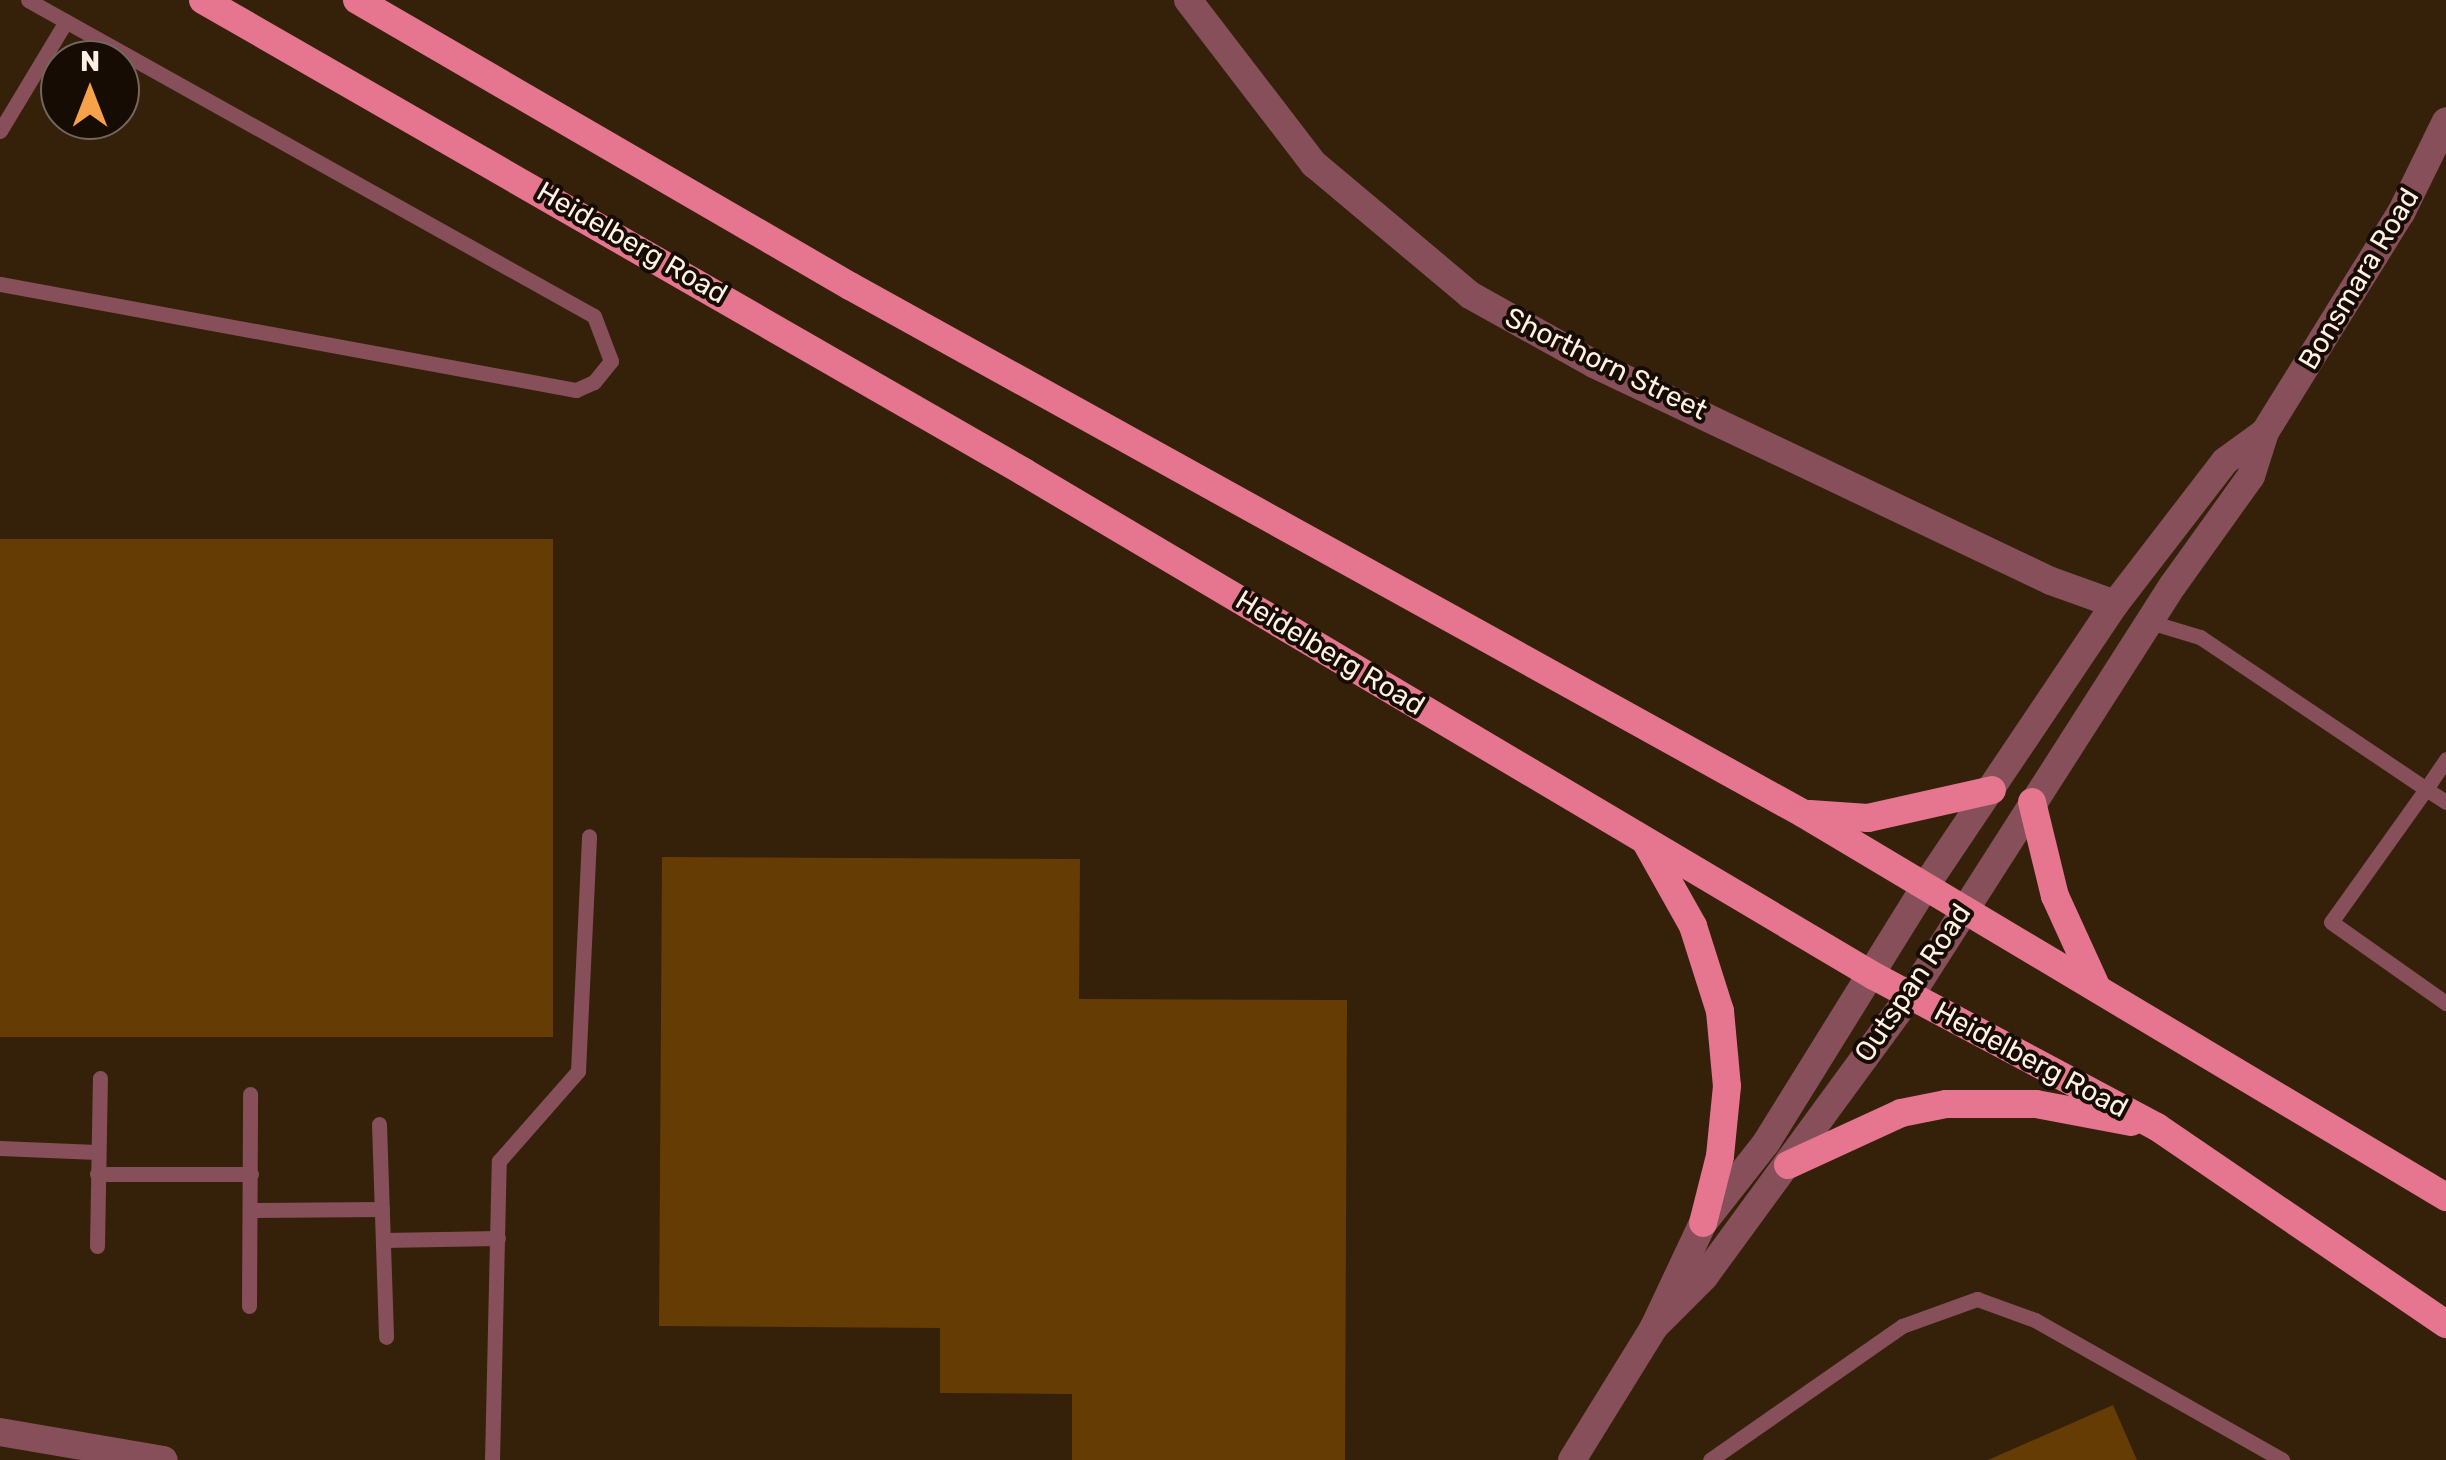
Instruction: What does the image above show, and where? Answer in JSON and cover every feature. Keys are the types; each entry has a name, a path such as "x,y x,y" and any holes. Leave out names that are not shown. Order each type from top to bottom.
{"main road":[{"name":"Heidelberg Road","path":"203,0 939,422 1874,976 2157,1127 2446,1324"},
{"path":"357,0 850,286 1804,814 2446,1197"},
{"path":"1804,814 1868,818 1992,790"},
{"path":"2032,802 2055,896 2097,988"},
{"path":"1644,840 1693,926 1720,1011 1727,1086 1720,1156 1703,1223"},
{"path":"1788,1165 1901,1113 1946,1104 2036,1104 2157,1127"}],"street":[{"name":"Shorthorn Street","path":"1188,0 1314,164 1470,295 1594,364 2052,580 2115,604"},
{"name":"Bonsmara Road","path":"2150,622 2251,476 2265,432 2401,214 2446,121"},
{"name":"Bonsmara Road","path":"2115,604 2224,461 2265,432"},
{"name":"Outspan Road","path":"1572,1460 1654,1327 1703,1223 1766,1144 1874,976 1924,888 2115,604"},
{"name":"Outspan Road","path":"1654,1327 1704,1277 1910,996 2150,622"},
{"path":"0,1432 164,1460"}],"lane":[{"path":"0,284 576,390 594,382 611,361 594,316 28,0"},
{"path":"0,132 66,22"},
{"path":"2150,622 2200,637 2446,802"},
{"path":"2446,760 2331,922 2446,1003"},
{"path":"492,1460 499,1162 522,1130 568,1089 584,1050 590,836"},
{"path":"98,1246 100,1078"},
{"path":"249,1306 250,1094"},
{"path":"378,1124 386,1337"},
{"path":"0,1148 98,1152"},
{"path":"98,1174 251,1174"},
{"path":"250,1210 382,1209"},
{"path":"382,1240 498,1238"},
{"path":"1710,1460 1902,1326 1976,1299 2035,1320 2282,1460"}],"building":[{"path":"0,539 553,539 553,1037 0,1037"},
{"path":"662,857 1080,859 1079,999 1347,1000 1345,1460 1072,1460 1072,1394 940,1393 940,1328 659,1326"},
{"path":"2113,1405 2137,1460 1988,1460"}]}
